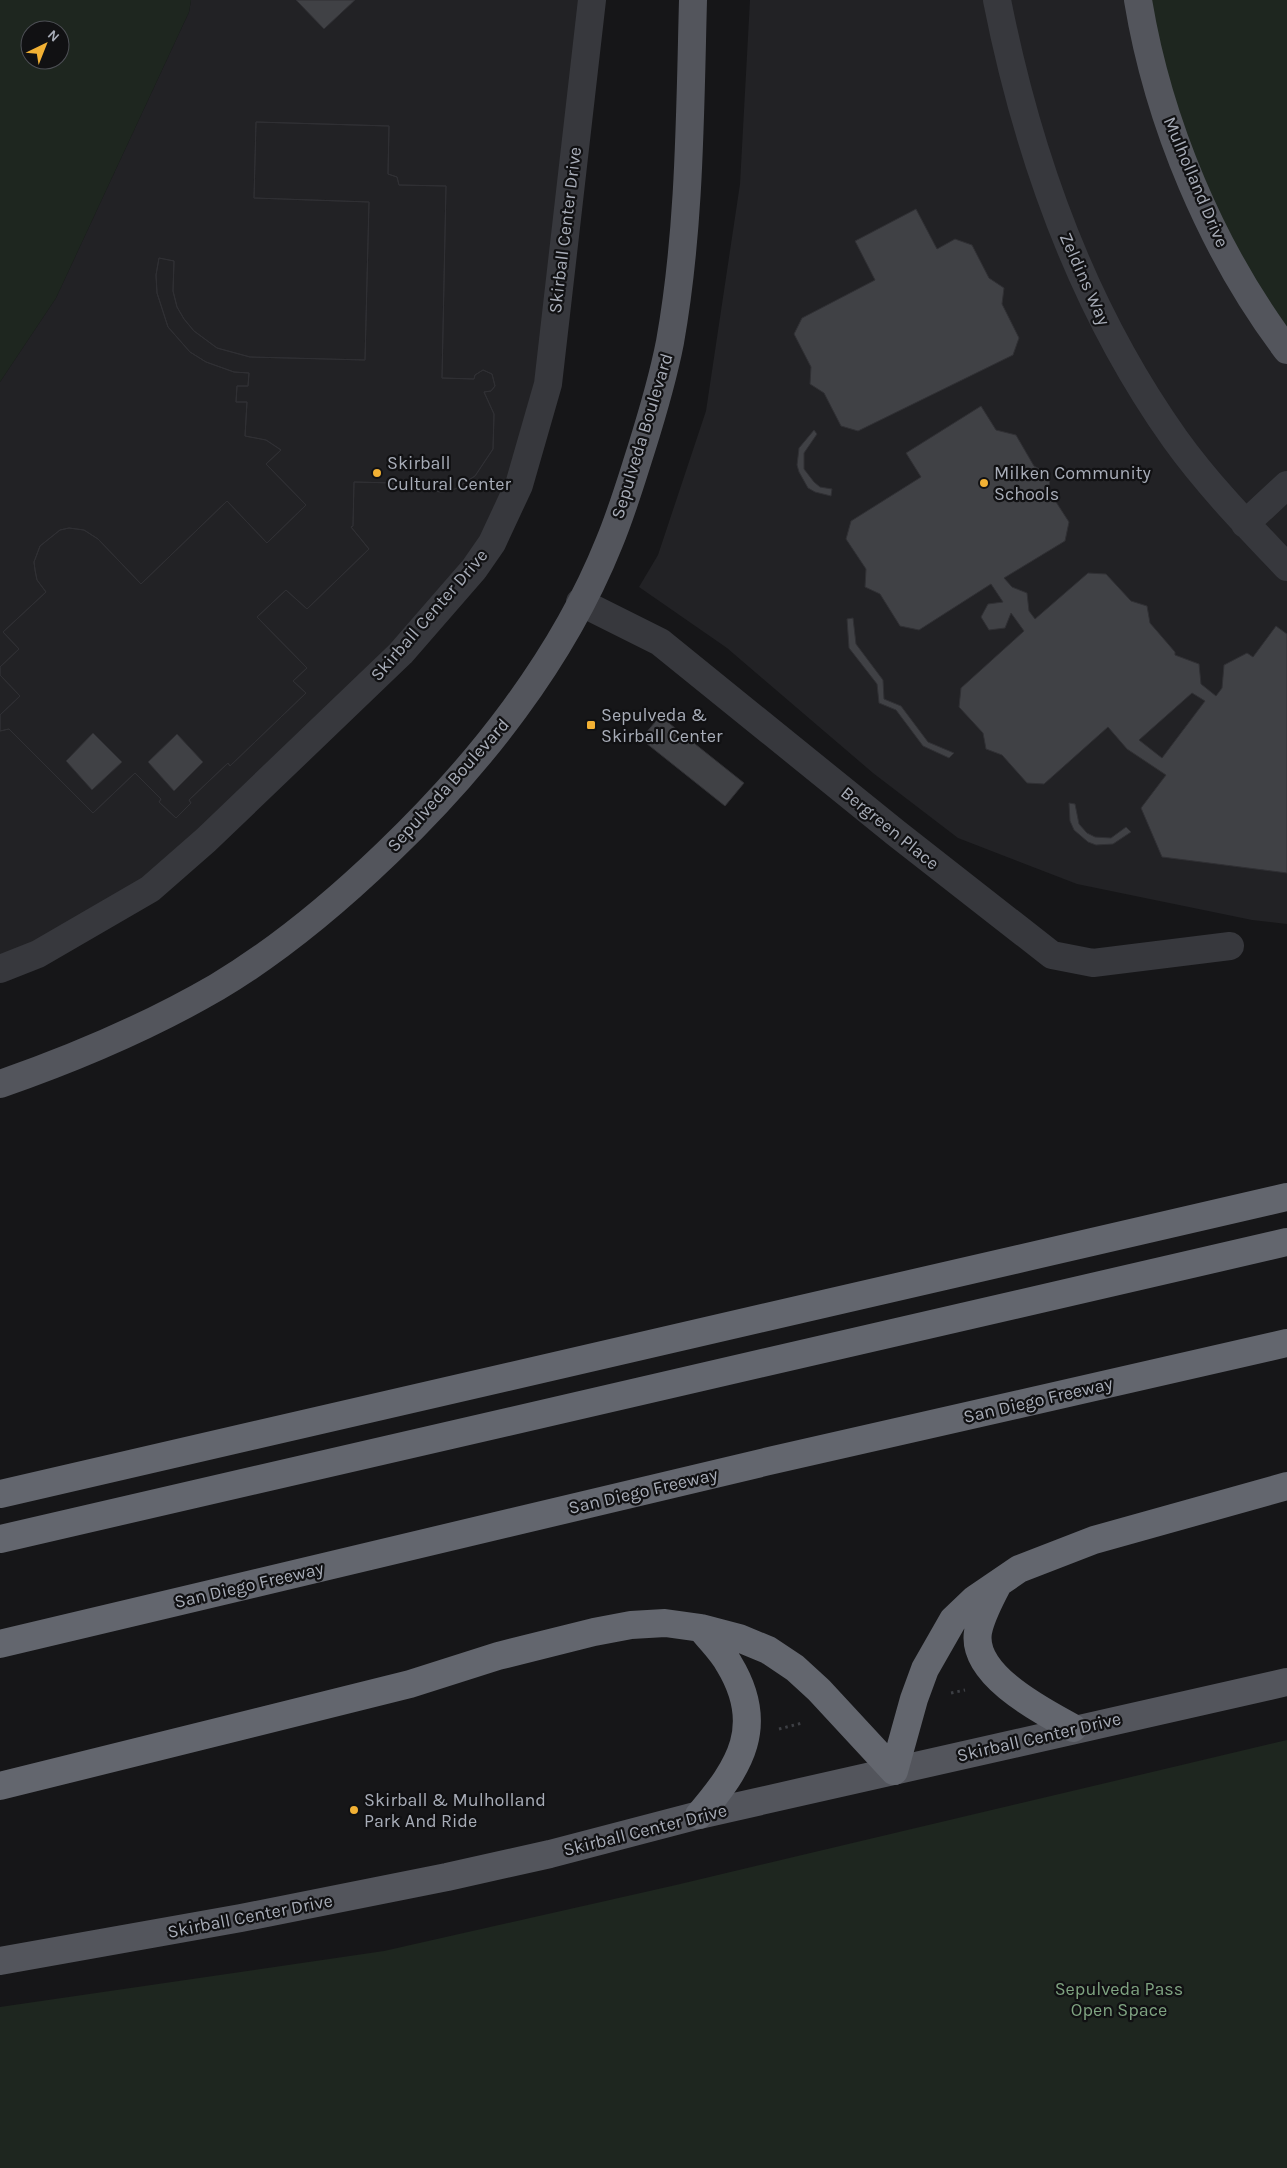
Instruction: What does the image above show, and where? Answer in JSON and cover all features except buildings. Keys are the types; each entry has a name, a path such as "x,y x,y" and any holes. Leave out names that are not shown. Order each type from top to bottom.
{"highway":[{"path":"0,1494 1287,1198"},
{"path":"0,1539 1287,1242"},
{"name":"San Diego Freeway","path":"0,1644 745,1467 1287,1343"},
{"path":"894,1771 914,1699 936,1647 953,1620 975,1599 1019,1570 1042,1558 1094,1540 1287,1486"},
{"path":"998,1584 982,1617 978,1633 980,1652 987,1666 1009,1688 1036,1708 1073,1728"},
{"path":"0,1786 410,1684 498,1656 594,1632 631,1625 664,1623 701,1628 739,1638 768,1650 795,1668 843,1713 894,1771"},
{"path":"699,1814 720,1790 737,1765 745,1741 748,1722 744,1694 729,1663 701,1628"}],"main road":[{"name":"Sepulveda Boulevard","path":"0,1084 148,1025 211,990 287,940 348,891 408,834 460,778 510,716 549,658 609,544 632,479 652,413 670,342 689,153 693,0"},
{"name":"Mulholland Drive","path":"1138,0 1159,93 1180,154 1208,217 1235,268 1287,350"},
{"name":"Skirball Center Drive","path":"0,1961 241,1918 447,1877 550,1854 699,1814 894,1771 1073,1728 1287,1682"}],"street":[{"name":"Skirball Center Drive","path":"0,969 38,954 150,889 164,877 206,840 401,653 474,569 492,543 519,485 548,384 592,0"},
{"name":"Zeldins Way","path":"997,0 1009,61 1050,200 1103,322 1144,393 1176,440 1245,524 1287,567"},
{"path":"1245,524 1287,485"},
{"name":"Bergreen Place","path":"580,602 660,642 896,834 1052,955 1093,963 1230,946"}],"path":[{"path":"948,1694 970,1688"},
{"path":"777,1730 802,1723"}],"shaded area":[{"name":"Skirball Cultural Center","path":"191,0 592,0 548,384 492,543 206,840 0,969 0,382 56,298 189,12"},
{"name":"Milken Community Schools","path":"750,0 1138,0 1287,350 1287,924 1252,920 1077,884 958,838 873,773 727,648 639,587 658,555 706,411 740,184"}],"green space":[{"path":"0,0 191,0 189,12 56,298 0,382"},
{"path":"1138,0 1287,0 1287,350 1207,217"},
{"name":"Sepulveda Pass Open Space","path":"1287,1740 1287,2168 0,2168 0,2007 384,1951 676,1885"}],"place":[{"name":"Skirball Cultural Center","path":"377,473"},
{"name":"Milken Community Schools","path":"984,483"},
{"name":"Sepulveda & Skirball Center","path":"591,725"},
{"name":"Skirball & Mulholland Park And Ride","path":"354,1810"}]}
